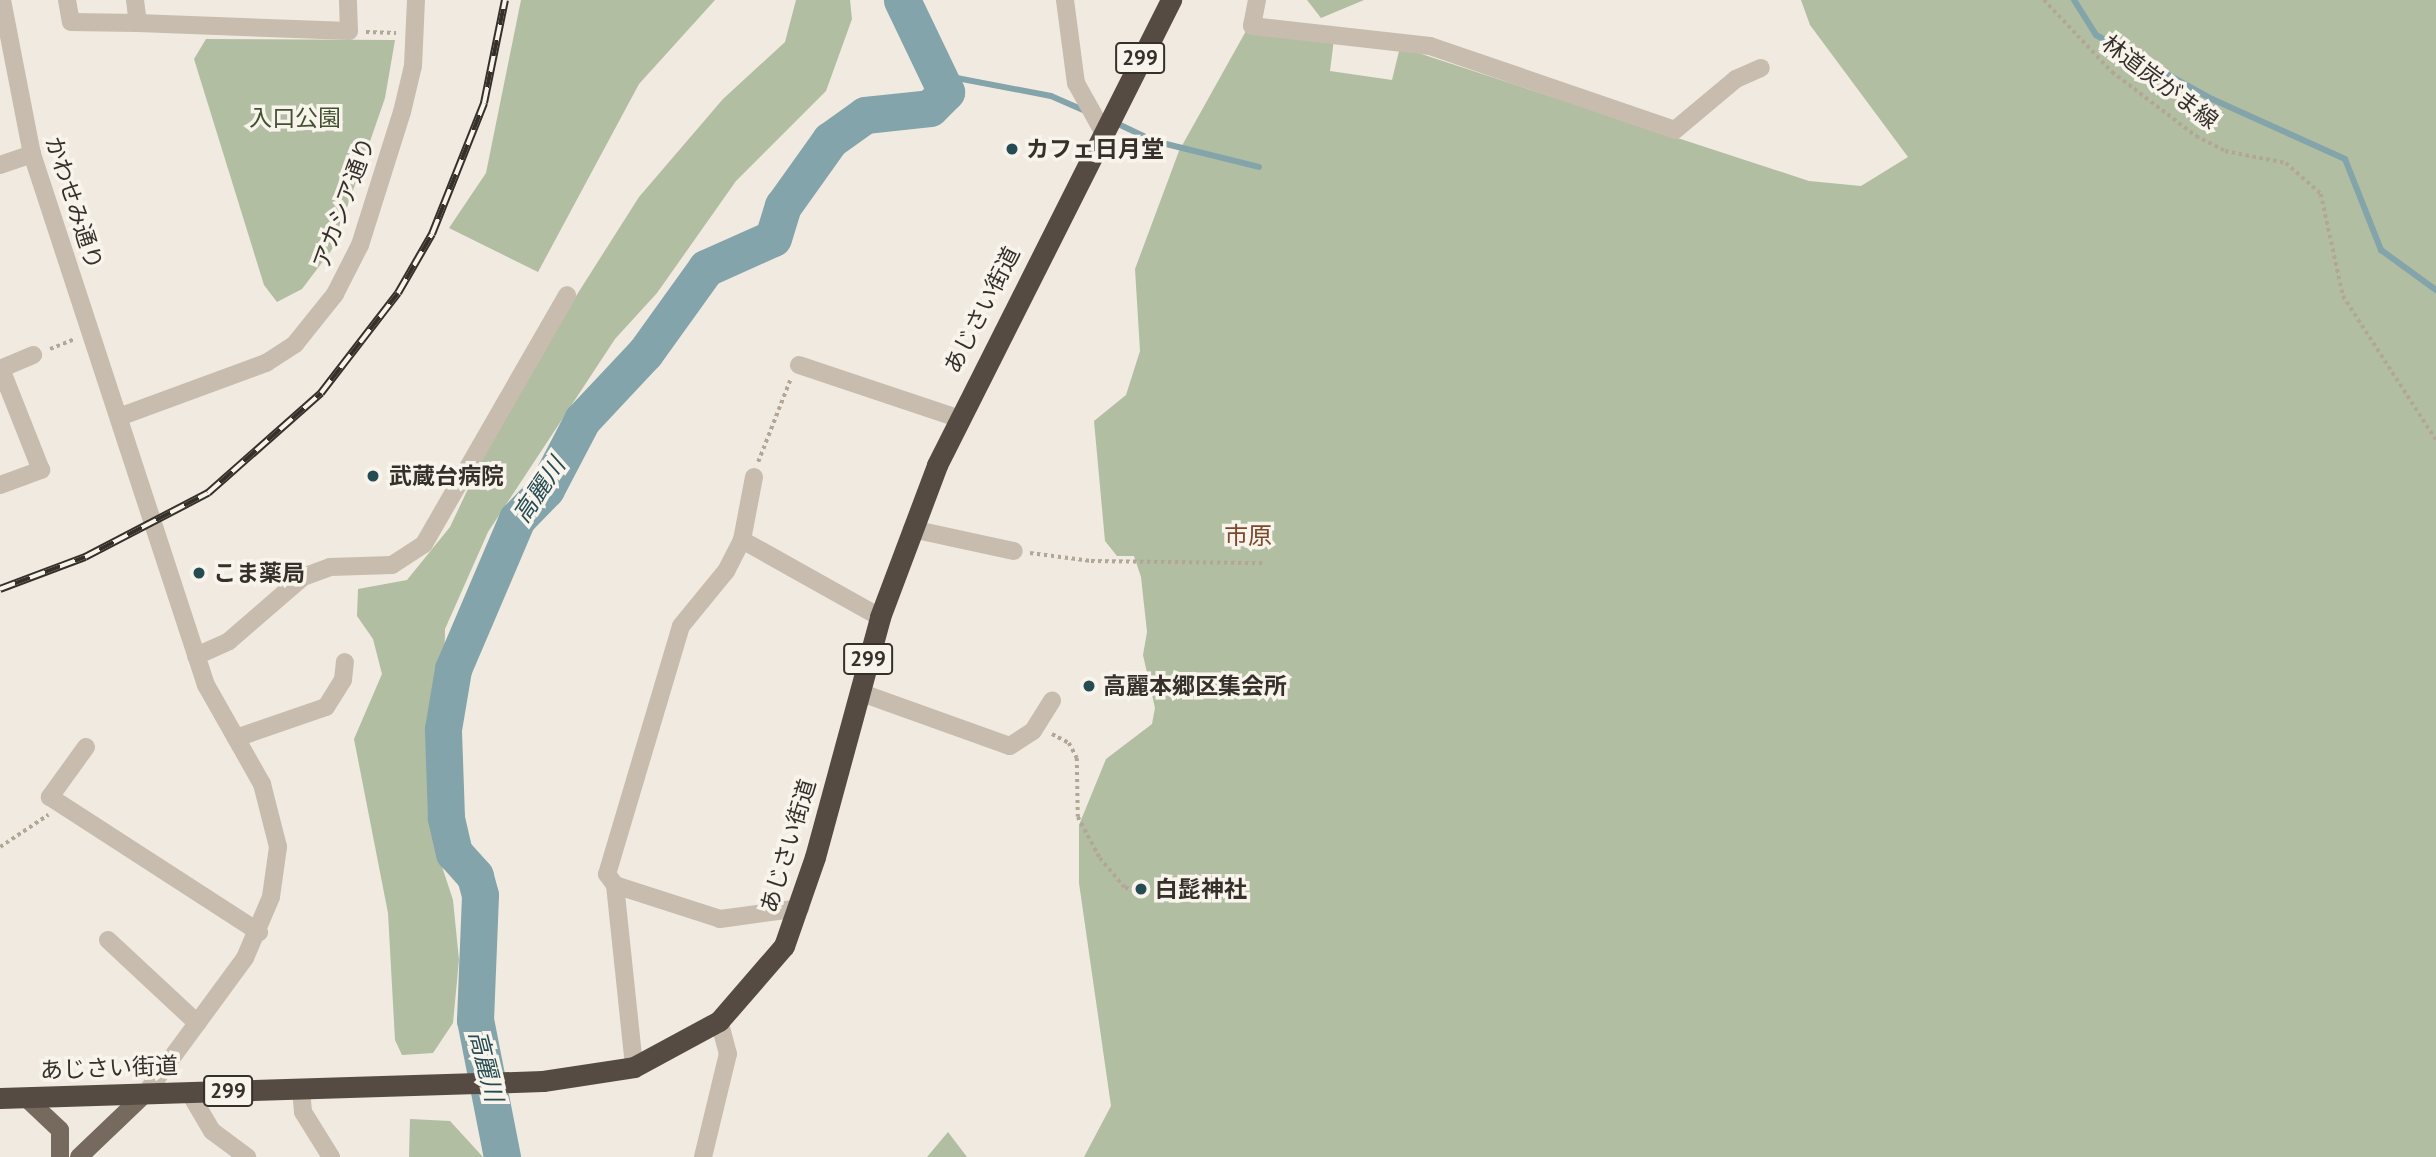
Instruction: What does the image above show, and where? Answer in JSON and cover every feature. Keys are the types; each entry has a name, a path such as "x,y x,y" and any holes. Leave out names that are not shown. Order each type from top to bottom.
{"highway":[{"name":"あじさい街道","path":"0,1098 543,1081 634,1067 719,1021 784,946 800,908 880,617 912,528 957,418 1171,0"}],"main road":[{"path":"79,1157 146,1093"},
{"path":"25,1097 60,1130 60,1157"}],"street":[{"name":"かわせみ通り","path":"2,0 12,80 32,155 90,333 196,656 262,784 278,847 271,897 259,932 146,1093"},
{"path":"67,0 71,22 349,31 348,0"},
{"path":"135,0 138,23"},
{"name":"アカシア通り","path":"119,417 237,377 295,344 317,320 360,245 402,112 416,33 416,0"},
{"path":"1065,0 1076,83 1106,123"},
{"path":"1257,0 1252,26 1430,46 1675,130 1736,79 1761,68"},
{"path":"0,164 32,155"},
{"path":"196,656 229,641 303,577 330,567 392,565 424,544 567,295"},
{"path":"0,485 41,470 1,369 33,355"},
{"path":"799,365 957,418"},
{"path":"634,1067 615,885 607,874 681,626 726,571 742,540 754,477"},
{"path":"912,528 1014,551"},
{"path":"742,540 880,617"},
{"path":"236,738 326,707 343,680 345,662"},
{"path":"859,692 1010,746 1033,731 1052,701"},
{"path":"86,747 50,797 259,932"},
{"path":"615,885 720,919 800,908"},
{"path":"108,940 197,1023"},
{"path":"703,1157 728,1054 719,1021"},
{"path":"301,1089 303,1112 331,1157"},
{"path":"189,1092 212,1131 247,1157"}],"path":[{"name":"林道炭がま線","path":"2044,0 2112,72 2196,136 2225,151 2286,163 2321,194 2343,296 2436,440"},
{"path":"349,31 416,33"},
{"path":"33,355 90,333"},
{"path":"754,477 778,398 799,365"},
{"path":"1014,551 1091,561 1266,563"},
{"path":"1033,731 1069,743 1077,758 1078,817 1111,872 1125,888 1137,889"},
{"path":"0,847 61,806"}],"green space":[{"path":"521,0 715,0 639,84 538,272 449,228 486,173"},
{"path":"796,0 850,0 852,19 826,91 736,181 657,293 615,339 488,532 445,629 444,683 427,780 433,839 453,900 459,960 453,1023 433,1053 402,1055 395,1040 388,913 354,739 382,674 373,639 357,616 358,589 407,580 450,527 510,400 639,197 723,99 785,42"},
{"path":"1307,0 1364,0 1321,18"},
{"path":"1801,0 2436,0 2436,1157 1084,1157 1111,1106 1079,883 1079,825 1106,759 1152,724 1155,708 1143,655 1147,632 1141,577 1134,556 1117,556 1105,541 1094,421 1126,395 1140,351 1135,269 1179,151 1246,31 1334,39 1330,71 1392,80 1400,47 1809,181 1861,186 1908,157 1810,25"},
{"name":"入口公園","path":"206,39 395,40 385,98 333,248 302,289 277,302 264,285 194,59"},
{"path":"410,1119 450,1121 483,1157 409,1157"},
{"path":"948,1132 967,1157 927,1157"}],"waterway":[{"name":"高麗川","path":"502,1157 475,1020 480,895 475,876 454,853 446,817 443,729 453,669 517,519 546,489 582,420 645,353 706,268 773,238 783,206 830,140 865,115 930,108 946,92 902,0"},
{"path":"2074,0 2096,35 2212,99 2345,159 2381,250 2436,290"},
{"path":"941,75 1051,96 1088,112"},
{"path":"1114,122 1154,141 1259,167"}],"railway":[{"path":"0,589 85,557 208,493 321,393 398,293 432,234 484,103 505,0"}],"place":[{"name":"カフェ日月堂","path":"1012,149"},
{"name":"武蔵台病院","path":"373,476"},
{"name":"こま薬局","path":"199,573"},
{"name":"高麗本郷区集会所","path":"1089,686"},
{"name":"白髭神社","path":"1141,889"}],"district":[{"name":"市原","path":"1248,536"}]}
